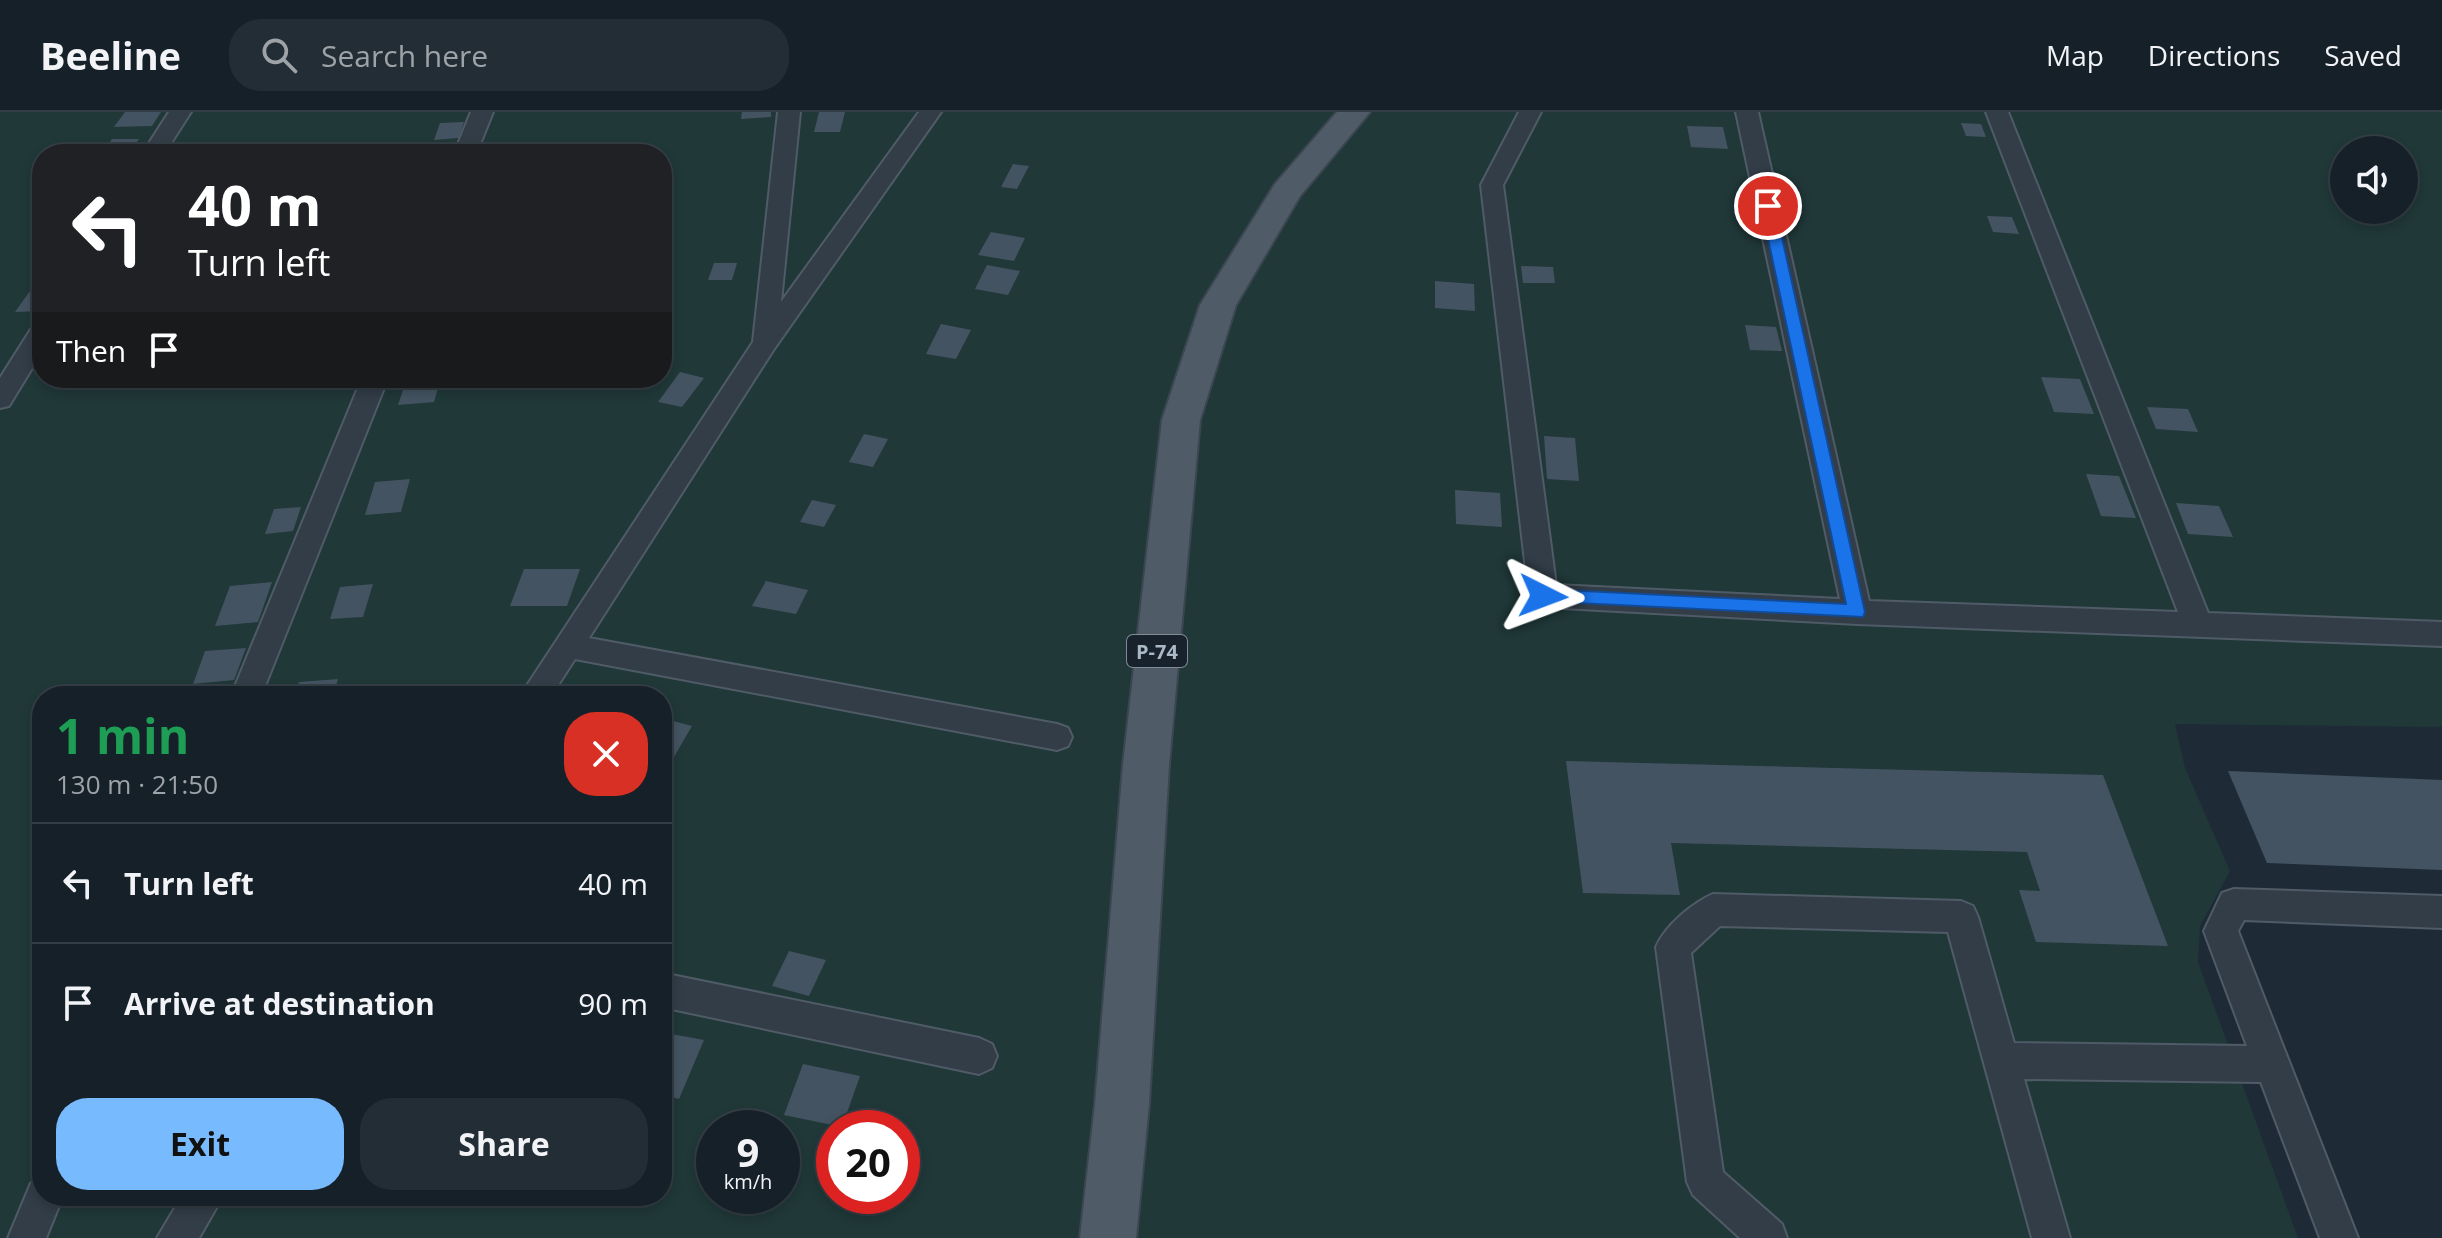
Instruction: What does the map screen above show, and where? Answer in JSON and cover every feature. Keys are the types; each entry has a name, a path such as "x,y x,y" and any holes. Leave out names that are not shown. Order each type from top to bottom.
{"main road":[{"name":"Р-74","path":"1108,1238 1122,1104 1146,765 1181,420 1218,305 1287,191 1354,112"}],"lane":[{"path":"159,144 180,112"},
{"path":"469,144 482,112"},
{"path":"765,343 789,112"},
{"path":"542,686 765,343 930,112"},
{"path":"1530,112 1492,185 1543,596 1857,612 2442,634"},
{"path":"1747,112 1857,612"},
{"path":"1997,112 2197,623"},
{"path":"0,399 32,348"},
{"path":"250,686 371,388"},
{"path":"568,646 1057,737"},
{"path":"2339,1238 2221,931 2234,904 2442,912"},
{"path":"1768,1238 1706,1182 1673,947 1713,910 1961,917 2051,1238"},
{"path":"672,992 979,1056"},
{"path":"2003,1061 2272,1064"},
{"path":"27,1238 40,1206"},
{"path":"176,1238 197,1206"}],"green space":[{"path":"0,112 2442,112 2442,727 2175,724 2185,768 2230,871 2200,926 2198,962 2298,1238 0,1238"}],"building":[{"path":"125,112 161,112 152,126 114,127"},
{"path":"742,112 771,112 771,117 741,119"},
{"path":"819,112 845,112 840,132 814,132"},
{"path":"464,122 459,138 434,140 440,123"},
{"path":"1961,123 1981,124 1986,137 1966,136"},
{"path":"1687,126 1723,127 1728,149 1691,147"},
{"path":"112,139 139,139 135,144 109,144"},
{"path":"1013,164 1029,166 1017,189 1001,187"},
{"path":"1987,216 2012,217 2019,234 1993,232"},
{"path":"991,232 1025,238 1014,261 978,255"},
{"path":"714,263 737,263 732,280 708,280"},
{"path":"987,265 1020,271 1008,295 975,289"},
{"path":"1521,266 1553,267 1555,283 1523,283"},
{"path":"1435,281 1474,284 1475,311 1435,308"},
{"path":"30,291 32,311 15,312"},
{"path":"941,324 971,330 956,359 926,354"},
{"path":"1745,325 1776,327 1782,351 1750,350"},
{"path":"680,372 704,378 682,407 658,402 668,388 672,388"},
{"path":"2041,377 2080,379 2094,414 2054,412"},
{"path":"404,388 438,388 434,402 398,405"},
{"path":"2147,407 2188,409 2198,432 2156,429"},
{"path":"864,434 888,439 873,467 849,462"},
{"path":"1544,436 1575,438 1579,481 1547,479"},
{"path":"2086,474 2119,476 2136,518 2101,516"},
{"path":"410,479 401,512 365,515 375,482"},
{"path":"1455,490 1500,493 1502,527 1456,524"},
{"path":"812,500 836,505 824,527 800,522"},
{"path":"2176,503 2219,506 2233,537 2188,534"},
{"path":"301,507 293,531 265,534 274,509"},
{"path":"524,569 580,569 567,606 510,606"},
{"path":"766,581 808,590 796,614 752,606"},
{"path":"272,582 258,622 215,626 230,586"},
{"path":"373,584 363,617 330,619 340,587"},
{"path":"246,648 234,680 193,684 205,651"},
{"path":"338,679 336,686 298,686 299,682"},
{"path":"672,721 692,726 672,756"},
{"path":"1566,761 2103,775 2168,946 2036,942 2019,890 2040,891 2027,852 1671,843 1680,895 1583,893"},
{"path":"2228,771 2442,780 2442,870 2267,863"},
{"path":"789,951 826,960 809,996 772,986"},
{"path":"672,1034 704,1040 679,1099 672,1097"},
{"path":"803,1064 860,1076 848,1110 816,1110 816,1122 800,1118 800,1110 786,1110"}],"route":[{"path":"1543,596 1857,612 1768,206"}]}
